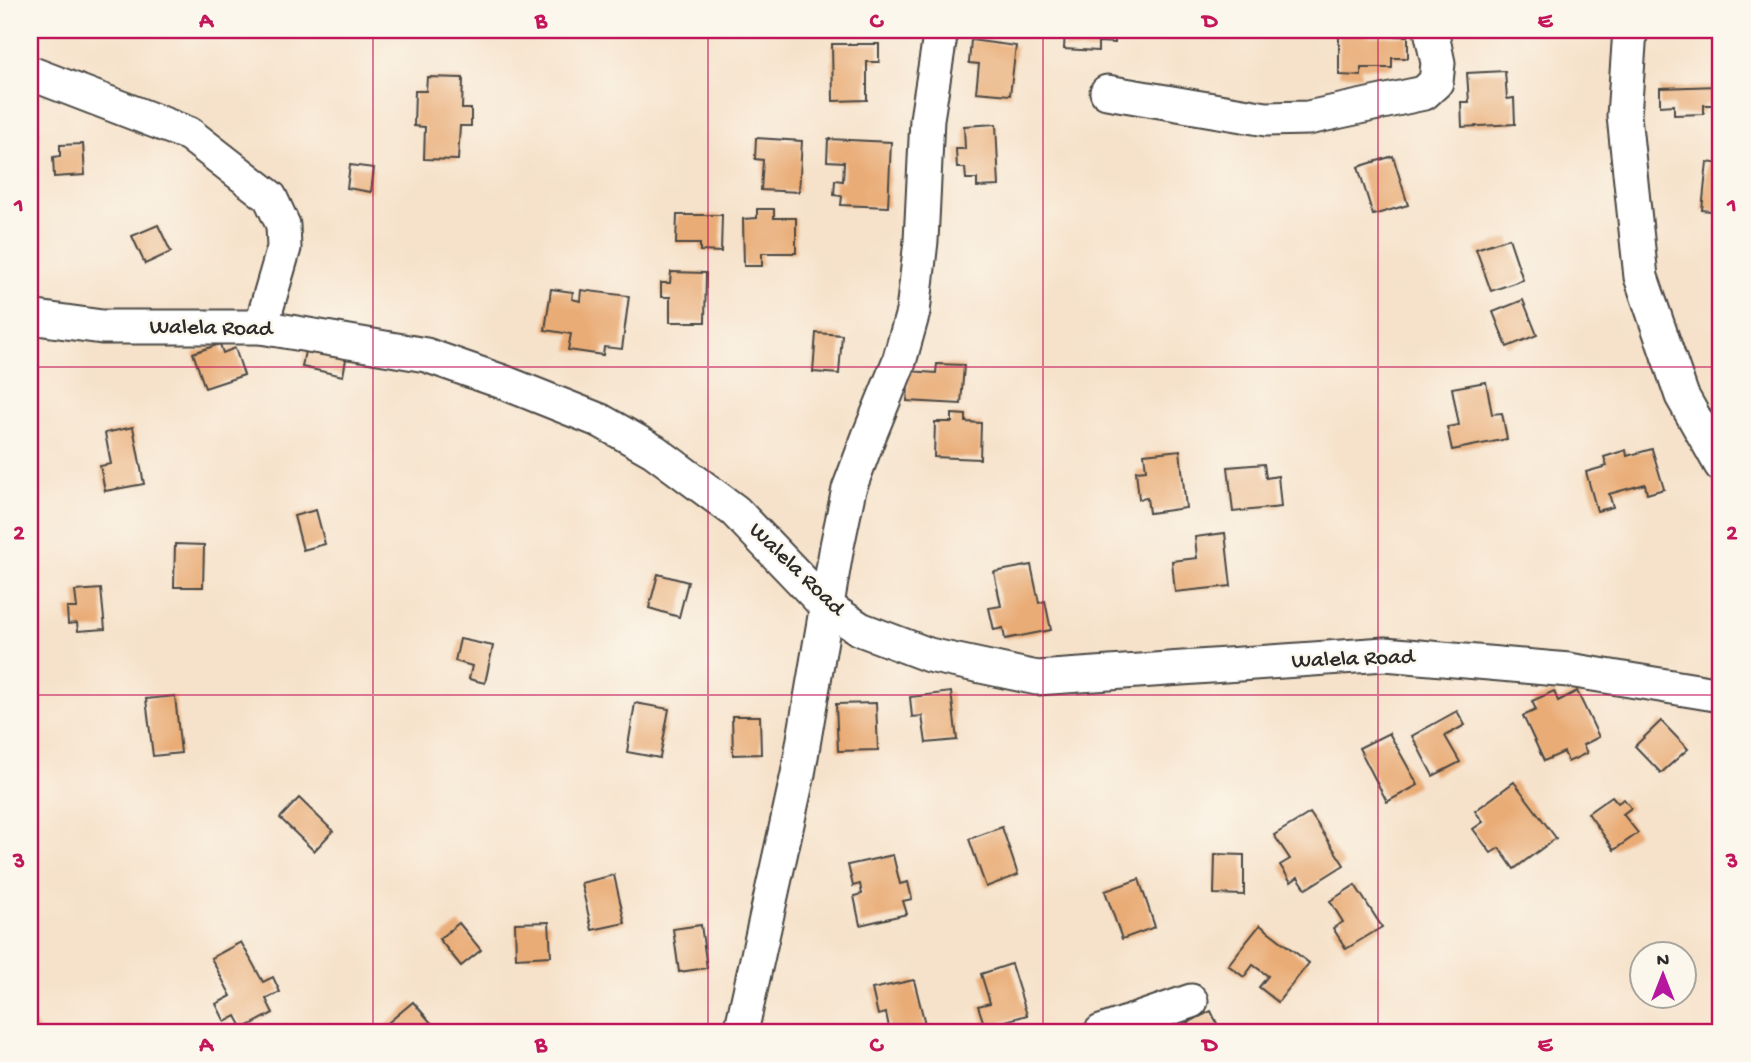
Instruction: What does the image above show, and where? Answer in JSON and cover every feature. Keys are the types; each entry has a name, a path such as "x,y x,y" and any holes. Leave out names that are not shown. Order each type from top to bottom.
{"street":[{"path":"741,1032 799,774 849,489 899,362 913,312 921,241 927,120 940,30"},
{"path":"1107,92 1266,120 1308,118 1424,93 1436,82 1437,63 1431,30"},
{"path":"1630,30 1624,116 1641,277 1682,396 1721,465"},
{"path":"30,74 189,134 270,197 283,225 284,248 261,327"},
{"name":"Walela Road","path":"30,317 102,327 261,327 426,355 503,382 601,421 654,451 735,511 827,607 860,629 929,655 1037,678 1385,654 1569,670 1721,695"},
{"path":"1101,1032 1191,1001"}],"building":[{"path":"1065,30 1115,30 1115,43 1098,42 1098,51 1064,49"},
{"path":"1351,30 1367,30 1367,36 1408,36 1408,58 1392,58 1392,68 1361,68 1361,76 1339,75 1339,33 1351,33"},
{"path":"971,40 1016,46 1010,95 976,92 979,64 969,63"},
{"path":"832,44 879,44 879,62 867,62 867,100 833,101"},
{"path":"1505,71 1507,99 1514,98 1515,124 1462,127 1461,102 1469,102 1467,73"},
{"path":"427,77 463,78 462,109 471,109 471,126 460,126 458,160 424,159 425,127 414,126 415,91 426,91"},
{"path":"1718,86 1718,105 1704,105 1704,114 1674,115 1674,105 1660,106 1660,88"},
{"path":"996,124 999,186 977,187 977,179 966,179 965,168 957,168 956,149 965,149 964,126"},
{"path":"30,129 40,130 34,183 30,182"},
{"path":"756,138 802,141 799,192 761,190 763,160 755,159"},
{"path":"828,139 891,142 888,207 841,205 842,196 834,195 835,180 843,181 844,162 827,161"},
{"path":"83,144 85,175 54,177 53,157 60,156 60,145"},
{"path":"1393,156 1408,205 1373,215 1358,167"},
{"path":"1707,162 1721,164 1721,212 1702,210"},
{"path":"350,165 374,168 371,192 347,188"},
{"path":"757,209 774,209 774,218 796,218 796,253 762,253 762,266 744,266 743,219 757,218"},
{"path":"677,215 722,215 721,252 700,251 700,244 676,244"},
{"path":"158,225 171,252 145,264 132,236"},
{"path":"1509,238 1523,280 1491,291 1476,249"},
{"path":"671,272 706,273 705,322 670,322 670,297 661,297 661,283 670,283"},
{"path":"551,289 573,292 572,299 580,301 581,290 629,296 622,349 604,347 603,355 568,350 571,334 545,330"},
{"path":"1523,300 1537,335 1507,347 1493,312"},
{"path":"816,333 842,335 839,374 813,372"},
{"path":"307,340 348,348 343,376 302,367"},
{"path":"220,344 223,353 235,348 244,375 205,388 193,353"},
{"path":"937,364 964,365 961,404 907,401 909,371 936,373"},
{"path":"1486,382 1492,414 1502,413 1507,439 1452,450 1447,427 1459,425 1452,388"},
{"path":"952,414 966,415 966,422 981,423 980,459 934,457 935,422 952,422"},
{"path":"133,427 144,484 105,491 100,466 111,464 105,433"},
{"path":"1652,449 1664,489 1647,494 1645,484 1609,494 1613,507 1597,511 1586,472 1607,466 1604,457 1626,450 1627,456"},
{"path":"1180,450 1186,508 1149,513 1147,498 1139,499 1136,471 1146,470 1144,454"},
{"path":"1264,464 1266,478 1278,476 1281,507 1233,512 1228,467"},
{"path":"316,510 325,544 303,550 294,516"},
{"path":"1225,533 1231,586 1175,592 1172,561 1197,558 1195,537"},
{"path":"175,544 204,545 203,587 174,587"},
{"path":"1031,565 1039,603 1045,601 1051,630 1005,639 1003,628 994,630 989,608 1001,606 994,572"},
{"path":"658,574 688,582 679,617 649,608"},
{"path":"101,589 105,629 78,631 77,623 68,624 67,608 77,608 75,591"},
{"path":"460,639 493,646 485,683 469,679 472,666 455,661"},
{"path":"1554,691 1558,701 1577,691 1599,737 1583,745 1587,753 1568,762 1564,752 1544,761 1523,716 1536,710 1532,701"},
{"path":"951,692 957,740 926,743 922,716 912,717 910,697"},
{"path":"175,696 181,753 153,756 146,699"},
{"path":"635,703 669,709 660,758 627,752"},
{"path":"876,703 878,750 838,751 836,704"},
{"path":"1457,711 1465,725 1445,736 1460,762 1433,776 1412,736"},
{"path":"732,716 760,716 761,754 733,755"},
{"path":"1661,721 1688,749 1661,773 1635,746"},
{"path":"1389,733 1418,785 1387,802 1359,748"},
{"path":"1514,782 1556,838 1514,869 1499,848 1491,853 1473,829 1483,822 1475,811"},
{"path":"1612,796 1618,803 1624,799 1631,808 1623,814 1638,833 1614,850 1588,813"},
{"path":"299,798 333,831 314,851 280,818"},
{"path":"1310,813 1344,865 1306,889 1298,877 1291,882 1280,865 1290,859 1274,835"},
{"path":"1002,827 1018,875 986,887 969,839"},
{"path":"1215,854 1244,855 1244,895 1214,894"},
{"path":"893,855 900,884 908,882 912,899 903,901 907,914 860,925 854,896 862,894 860,884 853,886 848,865"},
{"path":"614,875 625,923 592,930 581,883"},
{"path":"1139,879 1155,927 1122,939 1105,891"},
{"path":"1355,885 1382,927 1346,949 1333,928 1343,922 1330,901"},
{"path":"549,922 551,956 516,958 515,923"},
{"path":"459,923 481,950 461,966 439,939"},
{"path":"701,925 707,968 679,972 673,929"},
{"path":"1260,925 1309,963 1278,1002 1259,987 1268,976 1253,965 1244,977 1228,965"},
{"path":"241,942 263,982 273,977 280,992 266,999 273,1013 243,1029 236,1016 225,1022 216,1004 231,996 211,958"},
{"path":"1011,964 1027,1015 985,1027 978,1006 990,1003 981,974"},
{"path":"914,980 927,1032 890,1032 886,1013 878,1015 872,989"},
{"path":"413,1002 439,1032 377,1032"},
{"path":"1211,1011 1221,1032 1187,1032 1183,1025"},
{"path":"30,1016 40,1032 30,1032"}]}
